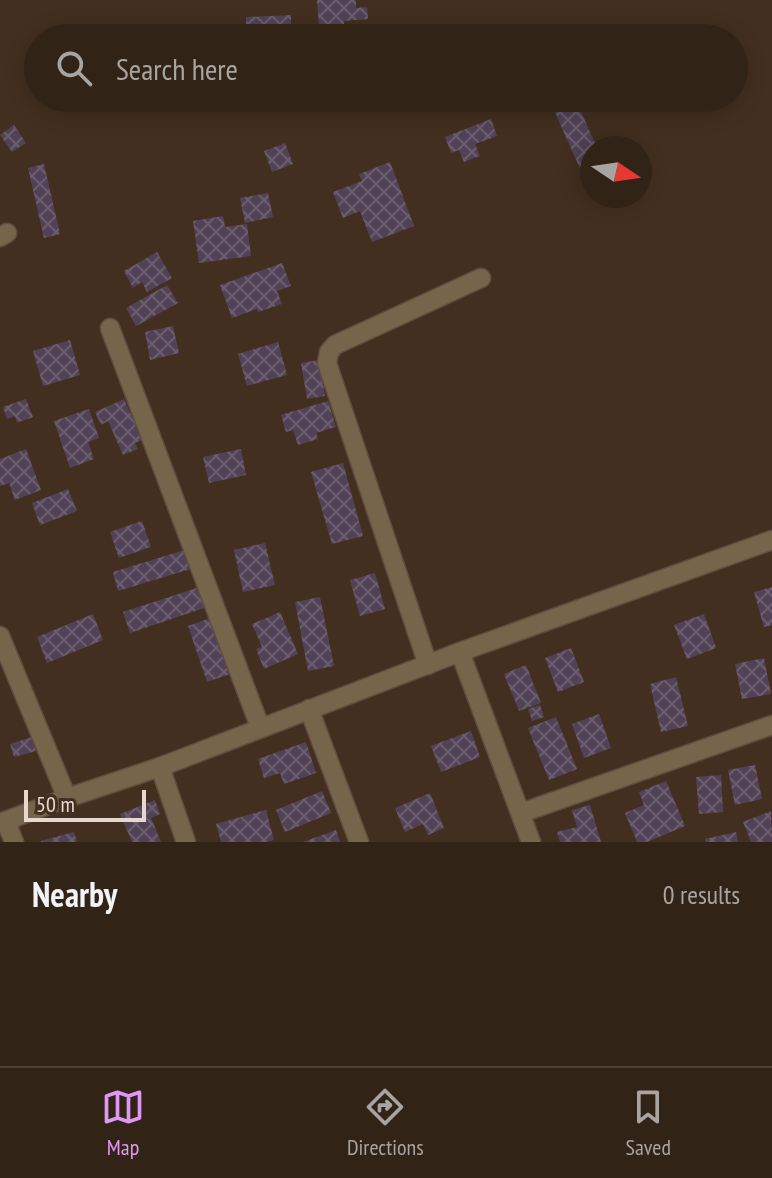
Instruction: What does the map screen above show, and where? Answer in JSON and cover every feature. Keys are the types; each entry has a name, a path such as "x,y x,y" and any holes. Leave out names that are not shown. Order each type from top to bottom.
{"street":[{"path":"428,665 327,363 329,352 335,345 481,278"},
{"path":"110,328 260,727"},
{"path":"14,842 3,822 160,767 460,652 772,540"},
{"path":"0,636 67,798"},
{"path":"460,652 531,842"},
{"path":"309,709 359,842"},
{"path":"521,813 772,725"},
{"path":"160,767 186,842"}],"building":[{"path":"317,0 356,0 356,8 367,7 368,19 344,21 344,24 319,24"},
{"path":"291,15 291,24 246,24 246,17"},
{"path":"555,112 581,112 592,136 580,136 580,169"},
{"path":"491,119 497,136 475,144 480,156 464,162 459,150 451,153 445,137"},
{"path":"14,125 26,143 12,152 0,135"},
{"path":"285,143 293,164 272,172 264,151"},
{"path":"390,162 414,226 372,242 360,211 343,218 333,192 362,181 359,174"},
{"path":"44,164 60,234 44,238 28,168"},
{"path":"268,193 273,217 245,223 240,198"},
{"path":"223,216 225,227 247,224 251,256 199,263 193,221"},
{"path":"157,252 172,278 147,292 142,282 133,288 124,271"},
{"path":"282,263 291,286 277,291 282,304 232,318 220,285"},
{"path":"167,285 178,303 136,326 126,308"},
{"path":"173,326 179,353 150,360 145,332"},
{"path":"70,340 80,375 43,386 33,351"},
{"path":"278,342 287,375 247,386 238,354"},
{"path":"319,360 325,396 307,399 301,363"},
{"path":"26,399 33,417 17,423 15,416 7,419 3,407"},
{"path":"124,399 131,415 138,412 149,437 135,443 138,449 123,455 108,421 101,425 95,412"},
{"path":"328,401 336,427 316,433 318,439 298,445 293,430 286,432 281,415"},
{"path":"89,409 99,438 88,442 94,459 70,468 54,421"},
{"path":"26,449 41,490 15,500 9,483 0,486 0,459"},
{"path":"241,449 246,475 209,483 203,457"},
{"path":"343,463 363,536 332,544 311,472"},
{"path":"68,489 77,511 40,525 32,503"},
{"path":"142,521 151,547 119,558 110,532"},
{"path":"265,543 275,585 243,592 234,550"},
{"path":"191,548 197,567 118,591 113,572"},
{"path":"375,573 385,609 360,616 350,580"},
{"path":"203,586 210,606 130,633 123,612"},
{"path":"772,587 772,625 764,627 754,592"},
{"path":"320,597 334,666 308,671 295,602"},
{"path":"280,612 298,654 264,669 256,649 262,647 252,624"},
{"path":"93,614 103,640 47,663 37,637"},
{"path":"704,614 716,648 687,659 674,625"},
{"path":"216,616 236,672 207,682 188,626"},
{"path":"571,648 584,682 558,692 545,658"},
{"path":"764,658 771,694 742,699 735,664"},
{"path":"526,665 541,703 519,711 504,674"},
{"path":"676,677 688,726 661,732 650,684"},
{"path":"540,705 544,717 532,721 528,709"},
{"path":"599,714 611,748 584,758 572,724"},
{"path":"556,717 577,769 549,780 528,728"},
{"path":"471,731 480,757 441,772 431,746"},
{"path":"32,737 36,751 14,757 10,744"},
{"path":"306,742 316,773 284,784 280,773 264,778 258,759"},
{"path":"755,765 762,799 735,805 728,770"},
{"path":"721,775 723,812 699,814 696,777"},
{"path":"666,781 685,826 647,842 637,842 625,813 644,805 639,792"},
{"path":"322,791 331,813 285,832 276,810"},
{"path":"430,793 444,828 428,835 423,824 405,832 395,808"},
{"path":"155,800 160,814 151,818 161,842 132,842 120,814"},
{"path":"590,805 601,842 560,842 557,832 577,827 572,810"},
{"path":"266,810 274,840 221,842 216,824"},
{"path":"771,811 772,842 751,842 743,822"},
{"path":"336,830 340,842 303,842"},
{"path":"74,832 77,842 41,842 41,841"},
{"path":"736,832 738,842 706,842 705,839"}]}
